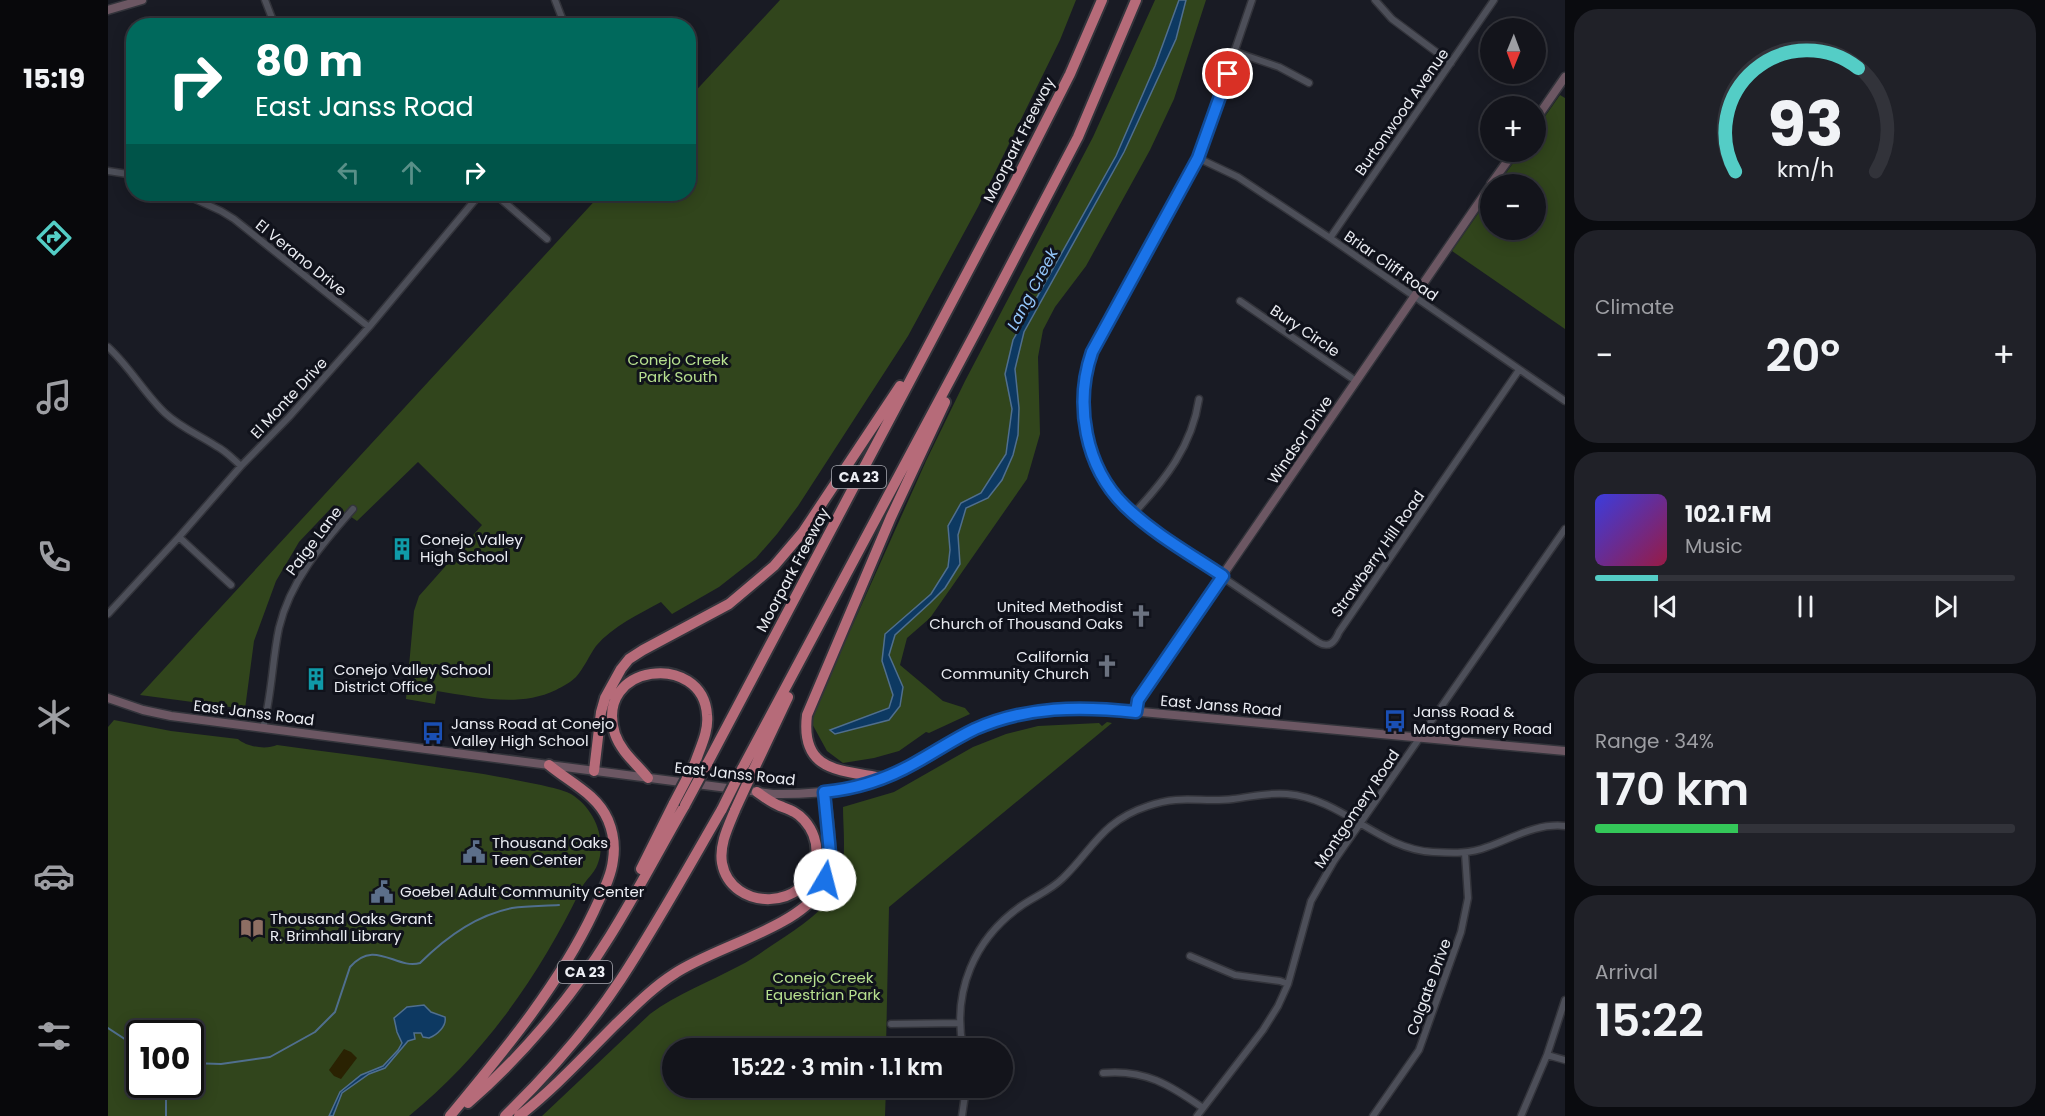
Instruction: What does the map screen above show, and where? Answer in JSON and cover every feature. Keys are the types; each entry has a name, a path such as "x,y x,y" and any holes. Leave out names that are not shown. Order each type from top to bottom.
{"highway":[{"name":"Moorpark Freeway","path":"451,1116 488,1086 519,1054 563,1001 610,937 680,804 707,764 1011,190 1070,74 1102,0"},
{"name":"CA 23","path":"505,1116 567,1049 620,981 747,770 854,558 1078,137 1136,0"},
{"path":"594,771 604,698 621,669 629,659 643,650 729,604 761,579 788,552 898,389 1011,190"},
{"path":"883,778 840,772 826,766 809,746 806,736 807,716 891,517 981,322"},
{"path":"648,778 620,744 615,733 612,709 620,692 627,684 647,674 666,673 684,679 697,690 706,708 707,724 680,804"},
{"path":"451,1116 551,987 586,927 611,871 613,838 602,810 589,794 549,765"},
{"path":"747,770 726,832 722,865 731,880 744,892 765,900 790,896 810,879 817,855 814,836 809,826 795,811 780,806 757,792"},
{"path":"519,1116 545,1094 639,1002 673,974 708,955 794,916 812,901 820,891 830,853 824,792"}],"main road":[{"path":"108,10 142,0"},
{"path":"1546,105 1565,77"},
{"name":"Windsor Drive","path":"1136,712 1138,700 1480,201"},
{"name":"East Janss Road","path":"108,698 156,713 757,792 789,794 856,787 916,763 973,730 1008,717 1047,709 1136,712 1564,750"}],"street":[{"path":"265,0 272,18"},
{"path":"555,0 562,18"},
{"path":"1223,576 1162,536 1124,505 1106,481 1092,455 1083,400 1086,372 1092,352 1198,158 1252,0"},
{"path":"1375,0 1392,19 1451,63"},
{"name":"Burtonwood Avenue","path":"1330,238 1494,0"},
{"path":"1235,52 1279,67 1309,83"},
{"name":"Briar Cliff Road","path":"1198,158 1238,177 1565,401"},
{"path":"108,171 126,174"},
{"name":"El Verano Drive","path":"200,201 234,219 369,327"},
{"name":"El Monte Drive","path":"108,614 369,327 474,201"},
{"path":"503,201 547,239"},
{"name":"Bury Circle","path":"1240,301 1356,381"},
{"path":"108,347 122,360 151,399 167,415 218,447 241,466"},
{"name":"Strawberry Hill Road","path":"1223,576 1323,645 1329,645 1335,641 1520,370"},
{"path":"1134,513 1156,490 1186,443 1196,417 1199,399"},
{"name":"Paige Lane","path":"263,728 279,626 289,600 307,565 353,509"},
{"name":"Montgomery Road","path":"1197,1116 1263,1030 1278,1006 1288,984 1311,901 1334,861 1565,529"},
{"path":"179,537 231,585"},
{"path":"962,1038 961,999 967,974 987,937 1023,905 1050,890 1075,866 1111,825 1146,806 1172,799 1233,799 1271,793 1317,799 1337,808 1381,836 1410,848 1428,852 1465,853 1486,848 1531,829 1543,826 1565,826"},
{"name":"Colgate Drive","path":"1373,1116 1419,1050 1461,932 1468,898 1465,853"},
{"path":"1190,956 1235,975 1288,984"},
{"path":"1521,1116 1547,1055 1565,1000"},
{"path":"891,1024 960,1023"},
{"path":"1547,1055 1565,1060"},
{"path":"1103,1073 1119,1072 1153,1078 1167,1084 1203,1108"},
{"path":"962,1116 965,1098"}],"green space":[{"name":"Conejo Creek Park South","path":"780,0 1076,0 1060,40 978,207 908,336 798,506 777,534 756,558 719,587 672,614 661,602 618,626 596,646 576,677 556,690 527,699 512,700 437,691 435,704 406,699 414,611 419,596 482,525 418,462 357,521 334,505 299,542 276,581 254,641 245,709 140,695 595,201 696,201 696,90"},
{"path":"1155,0 1206,0 1174,99 1150,150 1086,266 1055,307 1043,330 1038,357 1040,434 1027,479 930,618 907,638 900,665 943,701 965,708 970,714 929,733 926,732 899,751 843,763 827,751 810,720 926,461 965,381 1093,137"},
{"path":"1560,95 1565,98 1565,329 1452,251 1480,211 1480,240 1546,240 1546,174 1505,174 1514,162 1546,162 1546,115"},
{"path":"114,720 171,731 238,739 257,747 277,745 389,760 530,783 571,794 585,806 595,821 601,847 596,867 583,886 546,954 507,1013 485,1041 436,1093 409,1116 108,1116 108,727"},
{"name":"Conejo Creek Equestrian Park","path":"1107,722 1112,723 889,907 886,1038 662,1038 662,1098 886,1098 885,1116 542,1116 650,1014 682,994 751,959 810,919 824,906 835,890 841,871 844,853 843,807 894,792 973,747 1006,734 1038,726 1099,723 1102,726"}],"sand":[{"path":"344,1049 357,1058 341,1079 329,1070"}],"water":[{"path":"1179,0 1186,0 1176,39 1124,152 1024,332 1015,369 1019,408 1018,435 1013,455 1002,480 988,498 966,508 958,535 960,564 945,588 895,635 889,655 903,687 900,706 889,720 835,734 830,730 889,708 893,695 882,661 885,634 931,594 948,567 950,550 948,526 961,503 981,493 1006,454 1012,409 1005,374 1013,340 1116,156 1155,66"},
{"path":"424,1005 431,1012 445,1017 441,1030 429,1038 423,1037 421,1033 414,1033 415,1039 408,1041 385,1068 369,1074 342,1093 333,1116 329,1116 340,1092 361,1075 383,1066 398,1050 402,1043 394,1018 407,1007"}],"waterway":[{"name":"Lang Creek","path":"204,1063 221,1064 270,1057 315,1032 335,1012 350,967 359,959 368,955 377,955 402,963 420,963 451,936 486,916 512,908 559,905"},
{"name":"Lang Creek","path":"108,1028 126,1040"},
{"path":"166,1098 166,1116"}],"place":[{"name":"Conejo Valley High School","path":"402,549"},
{"name":"United Methodist Church of Thousand Oaks","path":"1141,616"},
{"name":"California Community Church","path":"1107,666"},
{"name":"Conejo Valley School District Office","path":"316,679"},
{"name":"Janss Road & Montgomery Road","path":"1395,721"},
{"name":"Janss Road at Conejo Valley High School","path":"433,733"},
{"name":"Thousand Oaks Teen Center","path":"474,852"},
{"name":"Goebel Adult Community Center","path":"382,892"},
{"name":"Thousand Oaks Grant R. Brimhall Library","path":"252,928"}],"route":[{"path":"825,880 830,853 824,792 856,787 883,778 916,763 973,730 1008,717 1047,709 1068,708 1136,712 1138,700 1223,576 1162,536 1118,498 1100,473 1092,455 1086,431 1083,400 1086,372 1092,352 1198,158 1228,74"}]}
